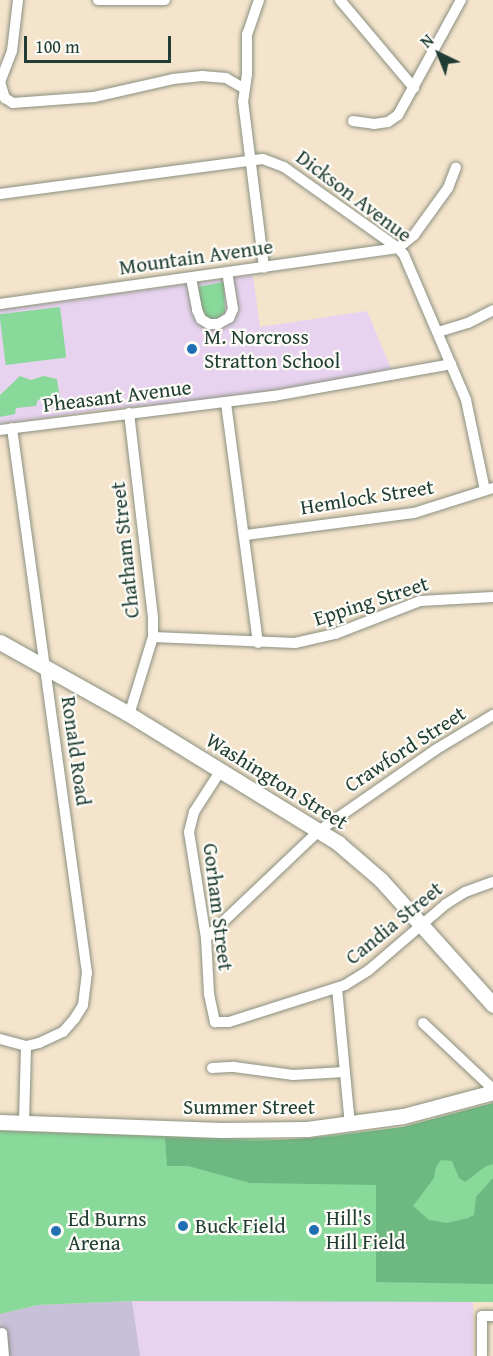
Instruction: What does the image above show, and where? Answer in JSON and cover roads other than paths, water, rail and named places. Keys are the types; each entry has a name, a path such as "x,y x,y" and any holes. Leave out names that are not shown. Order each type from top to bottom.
{"street":[{"path":"18,0 12,51 0,82 0,90 5,98 13,103 94,97 188,77 226,78 243,88"},
{"path":"98,0 165,0"},
{"path":"259,0 247,34 247,74 243,88 244,116 264,268"},
{"path":"339,0 414,88"},
{"path":"352,121 388,123 398,115 461,0"},
{"name":"Dickson Avenue","path":"0,194 251,160 263,159 284,166 398,248 409,265 471,416 489,489"},
{"path":"398,248 414,235 448,188 456,167"},
{"name":"Mountain Avenue","path":"0,304 398,248"},
{"path":"191,278 197,310 201,318 209,324 218,324 229,318 234,309 228,273"},
{"path":"438,332 468,323 493,310"},
{"name":"Pheasant Avenue","path":"0,430 129,413 226,404 451,364"},
{"path":"226,404 246,535 258,643"},
{"name":"Chatham Street","path":"129,413 152,592 153,637 129,715"},
{"name":"Ronald Road","path":"12,428 87,973 83,1005 63,1032 26,1046"},
{"name":"Hemlock Street","path":"246,535 414,513 489,489"},
{"name":"Epping Street","path":"153,637 295,643 324,638 420,601 493,597"},
{"name":"Washington Street","path":"0,642 129,715 320,830 366,866 493,1005"},
{"name":"Crawford Street","path":"206,938 320,830 435,750 493,715"},
{"name":"Gorham Street","path":"214,1022 209,994 206,938 189,832 194,812 221,770"},
{"name":"Candia Street","path":"214,1022 229,1022 337,988 361,976 421,924 457,897 493,882"},
{"path":"337,988 350,1125"},
{"path":"423,1023 493,1090"},
{"path":"0,1039 26,1046 24,1123"},
{"path":"212,1068 234,1067 293,1075 344,1072"},
{"name":"Summer Street","path":"0,1122 260,1131 350,1125 411,1114 493,1090"},
{"path":"482,1356 488,1316"},
{"path":"2,1332 4,1356"}],"place":[{"name":"M. Norcross Stratton School","path":"192,349"},
{"name":"Buck Field","path":"183,1226"},
{"name":"Hill's Hill Field","path":"314,1230"},
{"name":"Ed Burns Arena","path":"56,1231"}]}
